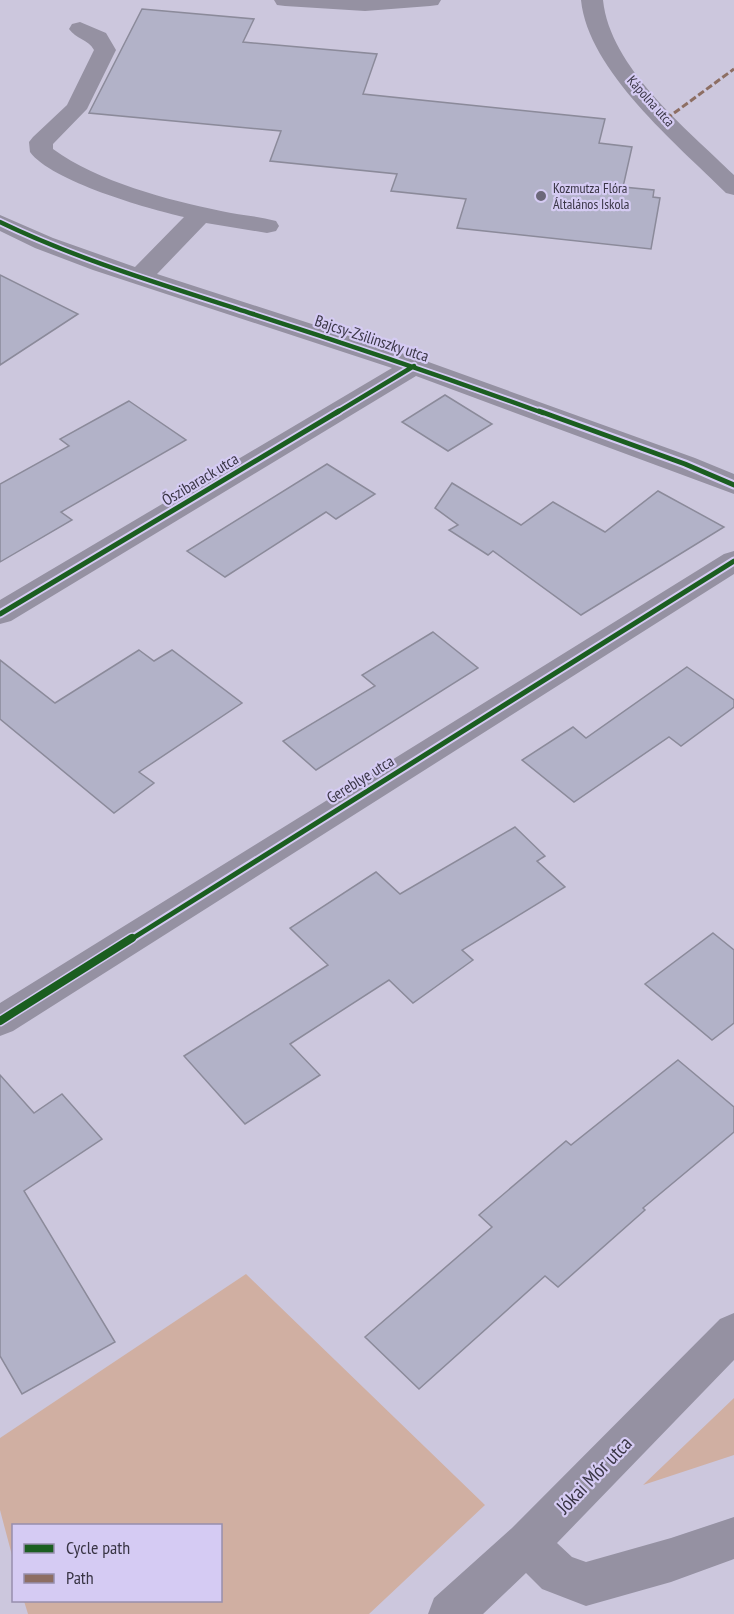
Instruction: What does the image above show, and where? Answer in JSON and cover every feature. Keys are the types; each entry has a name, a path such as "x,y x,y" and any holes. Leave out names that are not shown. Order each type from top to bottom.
{"street":[{"path":"285,0 365,5 430,0"},
{"name":"Kápolna utca","path":"592,0 594,20 607,48 639,92 734,188"},
{"path":"80,29 98,38 105,50 76,110 41,142 42,152 55,163 112,188 165,206 267,226"},
{"path":"140,277 201,214"},
{"name":"Bajcsy-Zsilinszky utca","path":"0,222 44,243 140,277 414,366 674,460 734,485"},
{"name":"Őszibarack utca","path":"0,614 414,366"},
{"name":"Gereblye utca","path":"0,1021 734,561"},
{"name":"Jókai Mór utca","path":"450,1614 527,1543 734,1332"},
{"path":"527,1543 558,1574 586,1584 671,1560 734,1538"}],"shaded area":[{"path":"246,1274 485,1505 369,1614 28,1614 24,1602 222,1602 222,1524 12,1524 12,1555 0,1510 0,1438"},
{"path":"734,1398 734,1455 643,1485"}],"building":[{"path":"142,9 254,19 243,42 377,54 363,94 605,119 599,143 632,147 623,187 654,190 653,197 660,198 651,249 457,228 466,199 391,191 397,174 270,161 281,131 89,113"},
{"path":"0,275 78,314 0,365"},
{"path":"445,395 492,424 448,451 402,422"},
{"path":"129,401 186,440 61,512 72,520 0,562 0,484 69,446 60,439"},
{"path":"327,464 375,494 336,519 326,512 225,577 187,551"},
{"path":"452,483 521,525 553,502 605,532 658,491 724,527 581,615 493,551 488,555 449,530 458,525 435,508"},
{"path":"433,632 478,668 316,770 283,741 375,686 362,675"},
{"path":"139,650 154,661 172,650 242,703 139,772 154,783 114,813 0,719 0,660 55,703"},
{"path":"687,667 734,700 734,707 681,746 669,737 574,802 522,760 573,727 586,738"},
{"path":"515,827 545,856 537,861 565,887 462,950 473,960 413,1003 389,980 290,1044 320,1075 245,1124 184,1056 328,965 290,928 376,872 400,894"},
{"path":"713,933 734,950 734,1023 712,1040 645,984"},
{"path":"678,1060 734,1107 734,1132 643,1208 645,1210 558,1287 545,1276 419,1389 365,1337 492,1227 479,1215 566,1141 571,1145"},
{"path":"0,1075 34,1113 62,1094 102,1139 24,1191 115,1342 22,1394 0,1356"}],"marked path":[{"path":"666,119 734,69"}],"cycle path":[{"path":"0,222 44,243 102,265 414,366 685,464 734,485"},
{"path":"0,614 414,366"},
{"path":"0,1021 734,561"}],"place":[{"name":"Kozmutza Flóra Általános Iskola","path":"541,196"}]}
